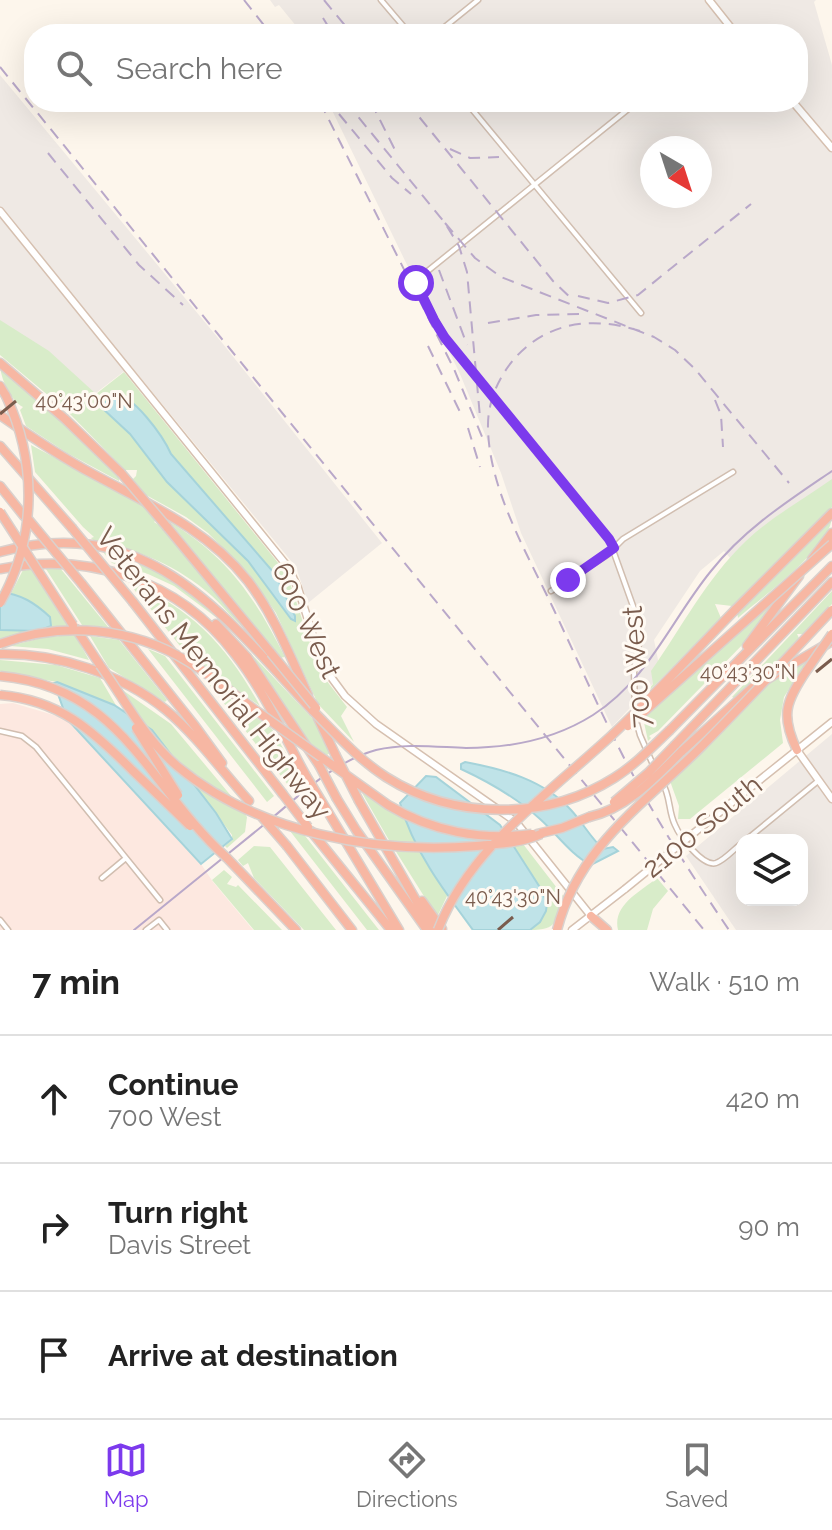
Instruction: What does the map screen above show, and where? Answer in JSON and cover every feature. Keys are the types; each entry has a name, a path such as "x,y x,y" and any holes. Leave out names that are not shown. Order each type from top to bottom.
{"highway":[{"path":"0,363 121,473 267,656 340,738 376,770 413,791 457,805 500,810 560,802 600,786 637,762 832,566"},
{"path":"0,386 18,421 26,452 29,492 25,535 12,579 0,603"},
{"path":"0,415 74,463 180,520 223,554 254,589 273,620 359,801 389,855 438,930"},
{"name":"Veterans Memorial Highway","path":"0,446 133,602 391,930"},
{"name":"Veterans Memorial Highway","path":"0,486 195,726 257,812 352,930"},
{"path":"0,512 141,727 170,760 221,796 276,820 341,838 424,847 488,845 531,838 589,817 624,795 752,688 832,641"},
{"path":"438,930 456,891 477,863 645,703 832,513"},
{"path":"708,692 832,533"},
{"path":"0,552 33,545 70,544 114,550 150,563 182,580 204,597 267,656"},
{"path":"569,774 609,743 832,544"},
{"path":"0,569 54,562 91,566 144,581 208,617 247,657 319,765 356,830 427,930"},
{"path":"678,748 832,582"},
{"path":"188,607 215,630 242,662 399,930"},
{"path":"557,930 578,875 604,839 722,726 832,610"},
{"path":"0,644 32,634 70,630 108,632 145,641 196,667 388,805 407,815 462,833 493,837 541,834"},
{"path":"797,750 789,732 786,711 792,694 832,634"},
{"path":"0,654 43,658 80,666 148,697 189,733 249,801"},
{"path":"100,665 163,773 227,858"},
{"path":"0,676 44,684 70,695 97,712 126,738 200,831 296,930"},
{"path":"0,695 24,698 56,709 94,732 206,843 227,858"},
{"path":"591,916 598,930"},
{"path":"591,916 607,930"}],"street":[{"path":"381,0 401,24"},
{"path":"448,24 478,0"},
{"path":"709,0 728,24"},
{"path":"474,112 641,313"},
{"path":"535,186 625,112"},
{"path":"801,112 832,148"},
{"name":"700 West","path":"535,186 416,283 445,338 614,548 638,620 634,705 640,735 650,761 668,792 674,824 703,861 710,864 736,848"},
{"name":"600 West","path":"0,211 288,567 328,673 345,696 376,724 516,822 591,916"},
{"path":"551,591 623,539 733,472"},
{"name":"2100 South","path":"572,930 832,722"},
{"path":"0,731 17,734 36,747 160,900"},
{"path":"797,750 832,799"},
{"path":"754,834 818,781"},
{"path":"102,878 126,858"},
{"path":"0,920 8,930"},
{"path":"146,930 159,920 167,930"}],"shaded area":[{"path":"270,0 816,0 814,2 832,65 832,484 731,559 724,551 700,571 654,640 661,675 612,727 521,533 501,473 460,374 333,112 808,112 808,24 294,24 279,5 275,7"},
{"path":"0,75 24,104 24,112 31,112 223,344 382,543 308,603 296,567 131,366 88,399 0,338"},
{"path":"13,703 67,719 201,864 253,930 0,930 0,704"},
{"path":"832,734 832,930 736,930 686,856"}],"green space":[{"path":"0,320 49,351 96,394 124,372 287,574 315,658 326,680 347,707 341,716 354,742 318,704 276,613 249,574 208,533 146,495 133,479 137,470 125,470 68,412 0,355"},
{"path":"0,364 50,406 119,475 119,481 26,426 20,410 23,407 7,388"},
{"path":"31,445 146,506 157,519 154,522 165,529 247,630 212,596 185,576 142,554 94,541 91,538 94,537 35,472"},
{"path":"832,479 832,507 732,606 715,604 721,618 643,697 653,684 651,671 707,587 732,556 766,524"},
{"path":"832,516 821,542 809,556 738,618 737,611"},
{"path":"170,522 209,550 238,581 263,616 285,657 279,658"},
{"path":"103,552 156,570 199,599 314,720 330,753 327,755 309,742 258,665 217,618 174,586 112,563"},
{"path":"60,568 109,628 82,625 46,569"},
{"path":"23,570 34,570 69,626 28,631 0,639 0,615"},
{"path":"129,582 172,604 206,632 235,665 260,706 188,656 149,607 154,598 136,592"},
{"path":"786,589 749,638 658,731 649,736 648,741 643,718"},
{"path":"832,591 832,604 804,634 797,634 799,638 759,680 732,697"},
{"path":"75,635 89,660 48,649 10,646 45,637"},
{"path":"90,636 119,640 167,700 165,702 109,668"},
{"path":"148,649 165,656 274,796 267,802"},
{"path":"0,660 56,665 100,678 117,707 57,682 0,672"},
{"path":"807,661 784,697 780,720 783,743 690,819 678,819 679,806 670,781 765,684"},
{"path":"208,683 272,729 299,776 288,785"},
{"path":"121,689 171,724 232,797 198,776 169,751 143,722"},
{"path":"193,783 242,810 247,817 245,832 227,848 225,846 232,840 232,835"},
{"path":"362,793 405,820 417,844 390,842"},
{"path":"290,831 302,832 379,930 367,930"},
{"path":"523,844 564,897 557,918 546,928 530,930 540,922 546,911 513,845"},
{"path":"254,846 270,847 336,930 304,930 254,878 248,863 243,866 238,860"},
{"path":"395,850 420,851 448,894 437,917"},
{"path":"224,870 232,877 227,884 238,885 282,930 254,930 212,880"},
{"path":"657,878 668,891 653,909 647,930 618,930 617,921 623,906"}],"water":[{"path":"114,394 130,401 147,417 171,454 275,574 295,621 248,561 167,482 130,434 101,407"},
{"path":"0,592 33,603 50,617 51,626 38,631 0,630"},
{"path":"54,683 114,705 152,730 216,813 232,839 201,864 67,719"},
{"path":"465,762 508,772 536,783 571,810 603,849 613,847 618,851 591,865 522,805 461,769 461,764"},
{"path":"426,776 436,777 500,825 547,903 540,922 530,930 473,930 441,885 421,854 400,803"}],"tram line":[{"path":"134,930 317,781 360,755 398,747 466,748 516,744 548,736 593,715 613,700 644,667 724,556 767,516 832,471"}],"railway":[{"path":"244,0 263,24"},
{"path":"324,0 344,24"},
{"path":"323,18 327,24"},
{"path":"0,67 24,96"},
{"path":"37,112 704,930"},
{"path":"325,112 454,369 485,444"},
{"path":"354,112 445,223 459,246 467,272 480,417"},
{"path":"376,112 396,152"},
{"path":"415,112 553,281 574,301"},
{"path":"339,114 392,178 411,194"},
{"path":"450,149 470,158 499,157"},
{"path":"48,153 139,265 183,305"},
{"path":"578,296 608,303 638,295 751,204"},
{"path":"445,223 475,258 501,277 654,337 675,350 695,369 789,483"},
{"path":"439,270 467,345"},
{"path":"488,323 536,315 579,314"},
{"path":"640,331 611,324 583,324 556,330 530,344 505,370 494,392 488,416 490,451 502,498 512,522 612,734 667,834 729,930"},
{"path":"428,346 461,414"},
{"path":"715,400 721,415 723,447"},
{"path":"468,428 480,467"}],"route":[{"path":"416,283 445,338 614,548 568,580"}]}
